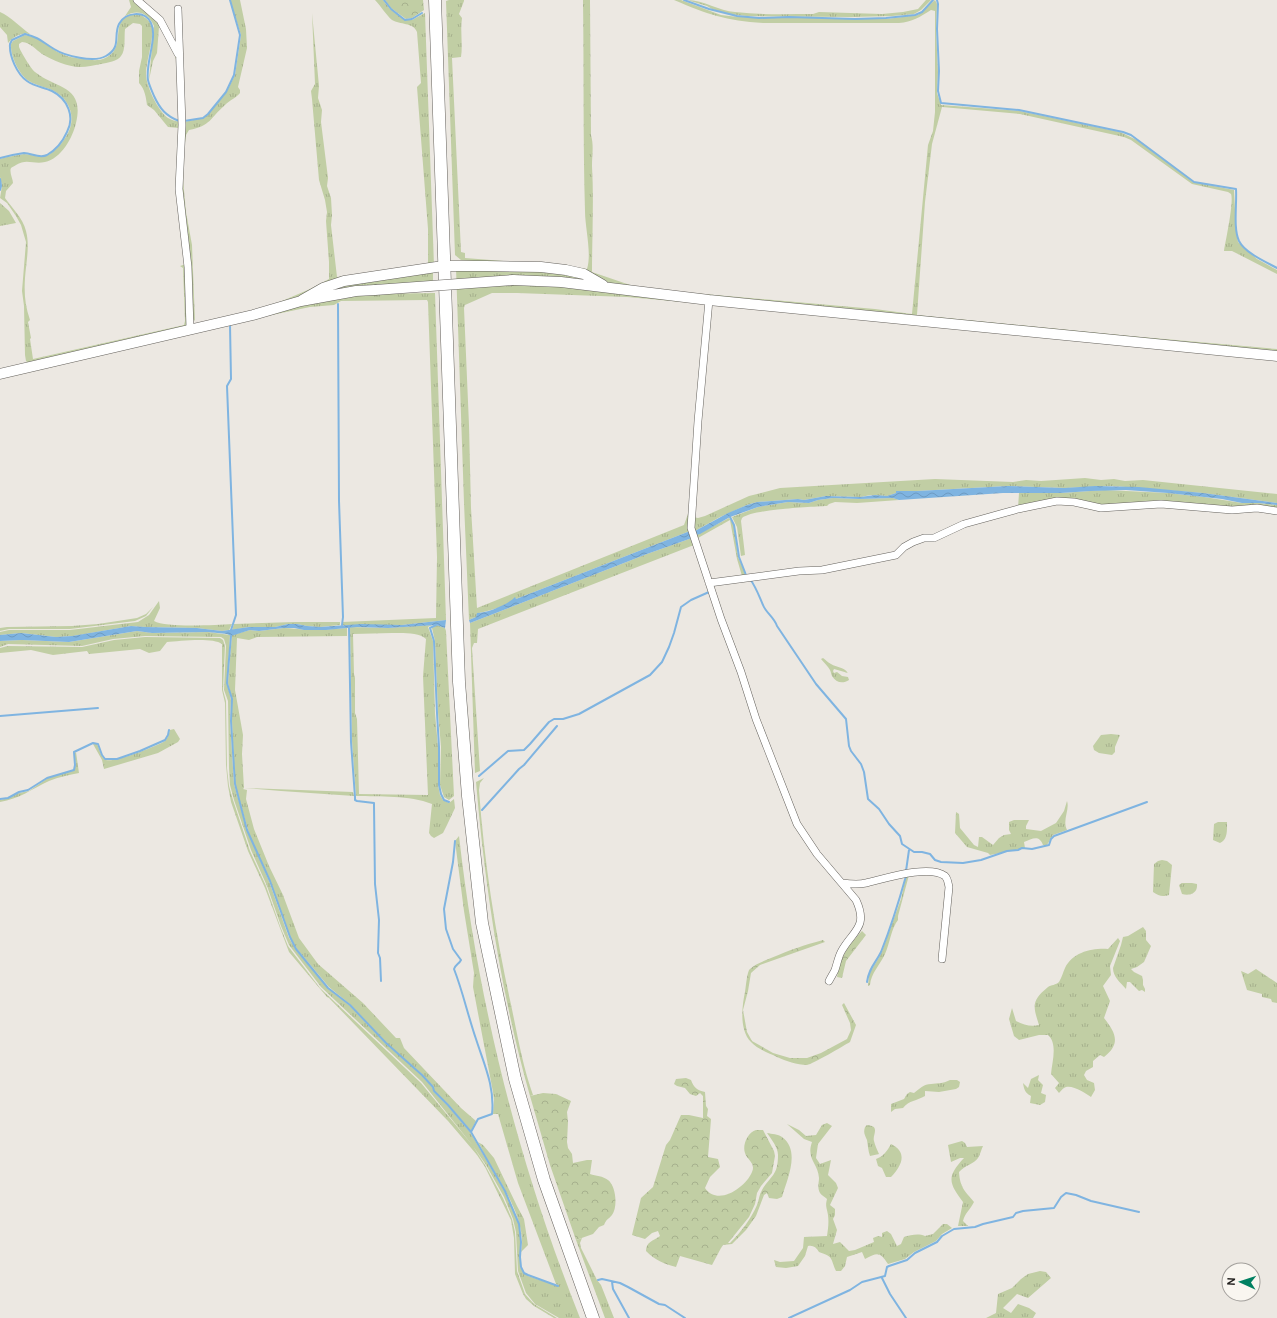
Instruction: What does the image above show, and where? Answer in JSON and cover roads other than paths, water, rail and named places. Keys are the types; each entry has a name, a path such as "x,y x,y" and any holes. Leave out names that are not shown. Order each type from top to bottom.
{"highway":[{"path":"434,0 459,682 468,796 482,923 517,1086 544,1180 593,1318"}],"street":[{"path":"137,0 160,20 179,56"},
{"path":"178,9 182,125 179,189 188,267 190,328"},
{"path":"301,301 323,288 344,281 443,266 541,267 566,270 584,274 608,288"},
{"path":"0,374 190,328 253,315 301,301 375,290 513,280 561,282 709,300 1277,356"},
{"path":"709,300 691,528 756,719 797,824 817,854 856,900 860,908 860,921 855,934 840,953 835,970 829,981"},
{"path":"709,583 799,571 822,570 896,555 904,547 913,542 924,538 934,538 964,524 1018,509 1057,501 1074,502 1101,508 1161,504 1232,510 1257,508 1277,511"},
{"path":"842,883 865,883 921,871 944,875 948,879 949,887 942,959"}],"water":[{"path":"1008,486 1064,488 1095,486 1139,487 1203,493 1277,503 1277,505 1242,503 1222,499 1126,490 1061,493 1003,493 899,500 893,498 833,498 809,503 788,502 758,507 730,517 700,534 696,535 695,531 728,513 757,502 798,499 804,500 826,496 887,496 896,493 896,491"},
{"path":"690,531 692,538 470,623 469,620 476,617 477,613 498,608 515,597 516,599"},
{"path":"446,620 445,628 436,625 388,628 357,627 326,630 284,628 259,631 250,630 231,636 227,634 208,632 152,633 137,631 69,642 22,640 0,641 0,635 21,633 56,637 72,636 131,626 197,628 222,631 249,627 275,627 288,624 320,627 361,624 402,625"}],"waterway":[{"path":"184,121 203,118 208,114 226,92 234,75 240,35 230,0"},
{"path":"384,0 391,9 405,20 412,19 422,13"},
{"path":"684,0 709,9 737,16 759,18 789,17 855,19 915,15 922,12 933,0"},
{"path":"937,0 939,71 938,91 941,103 1019,110 1131,135 1194,182 1236,189 1236,230 1239,241 1251,253 1277,268"},
{"path":"0,158 24,153 38,156 47,155 61,142 69,126 70,115 68,109 58,94 33,85 27,81 23,78 14,64 10,44 12,40 25,34 37,38 59,52 65,54 87,59 101,58 111,53 114,49 116,45 117,28 122,20 135,14 144,16 151,23 153,29 148,66 149,84 156,101 161,108 170,117 179,121"},
{"path":"0,179 0,190"},
{"path":"338,304 339,501 342,625"},
{"path":"230,325 231,379 227,386 236,615 231,630"},
{"path":"730,517 734,525 739,557 746,575"},
{"path":"750,579 756,588 764,608 774,620 816,684 846,719 849,746 861,764 864,772 868,799 879,809 889,824 900,836 902,844 914,852 930,854 935,860 941,862 963,863 981,860 1007,851 1022,848 1032,849 1049,845 1054,836 1147,802"},
{"path":"479,776 508,751 524,750 549,722 554,719 563,719 579,714 650,675 662,662 669,647 681,607 691,600 709,592"},
{"path":"436,625 430,628 434,641 439,747 439,785 444,800 449,802"},
{"path":"349,627 351,742 355,800 374,803 375,884 379,920 378,953 380,958 381,981"},
{"path":"231,636 227,683 232,699 231,721 235,784 247,830 270,881 290,937 296,949 328,988 350,1005 386,1043 422,1075 433,1087 434,1091 471,1132 505,1191 519,1224 521,1267 524,1273 558,1286"},
{"path":"0,716 98,708"},
{"path":"482,810 524,765 557,726"},
{"path":"0,799 8,798 19,792 28,790 47,778 74,770 74,752 93,743 98,744 105,759 117,759 165,740 169,730"},
{"path":"455,841 453,862 444,909 446,929 453,949 461,960 454,969 488,1076 493,1104 492,1114 478,1119 471,1132"},
{"path":"906,871 909,850"},
{"path":"867,982 871,970 885,943 906,876"},
{"path":"789,1318 850,1290 862,1282 885,1276 887,1267 907,1260 915,1253 937,1242 942,1236 954,1229 975,1227 1013,1217 1016,1213 1023,1211 1054,1208 1061,1197 1066,1193 1091,1201 1139,1212"},
{"path":"882,1278 890,1294 906,1318"},
{"path":"598,1280 602,1279 620,1283 659,1304 665,1305 685,1318"},
{"path":"612,1282 613,1289 629,1318"}]}
